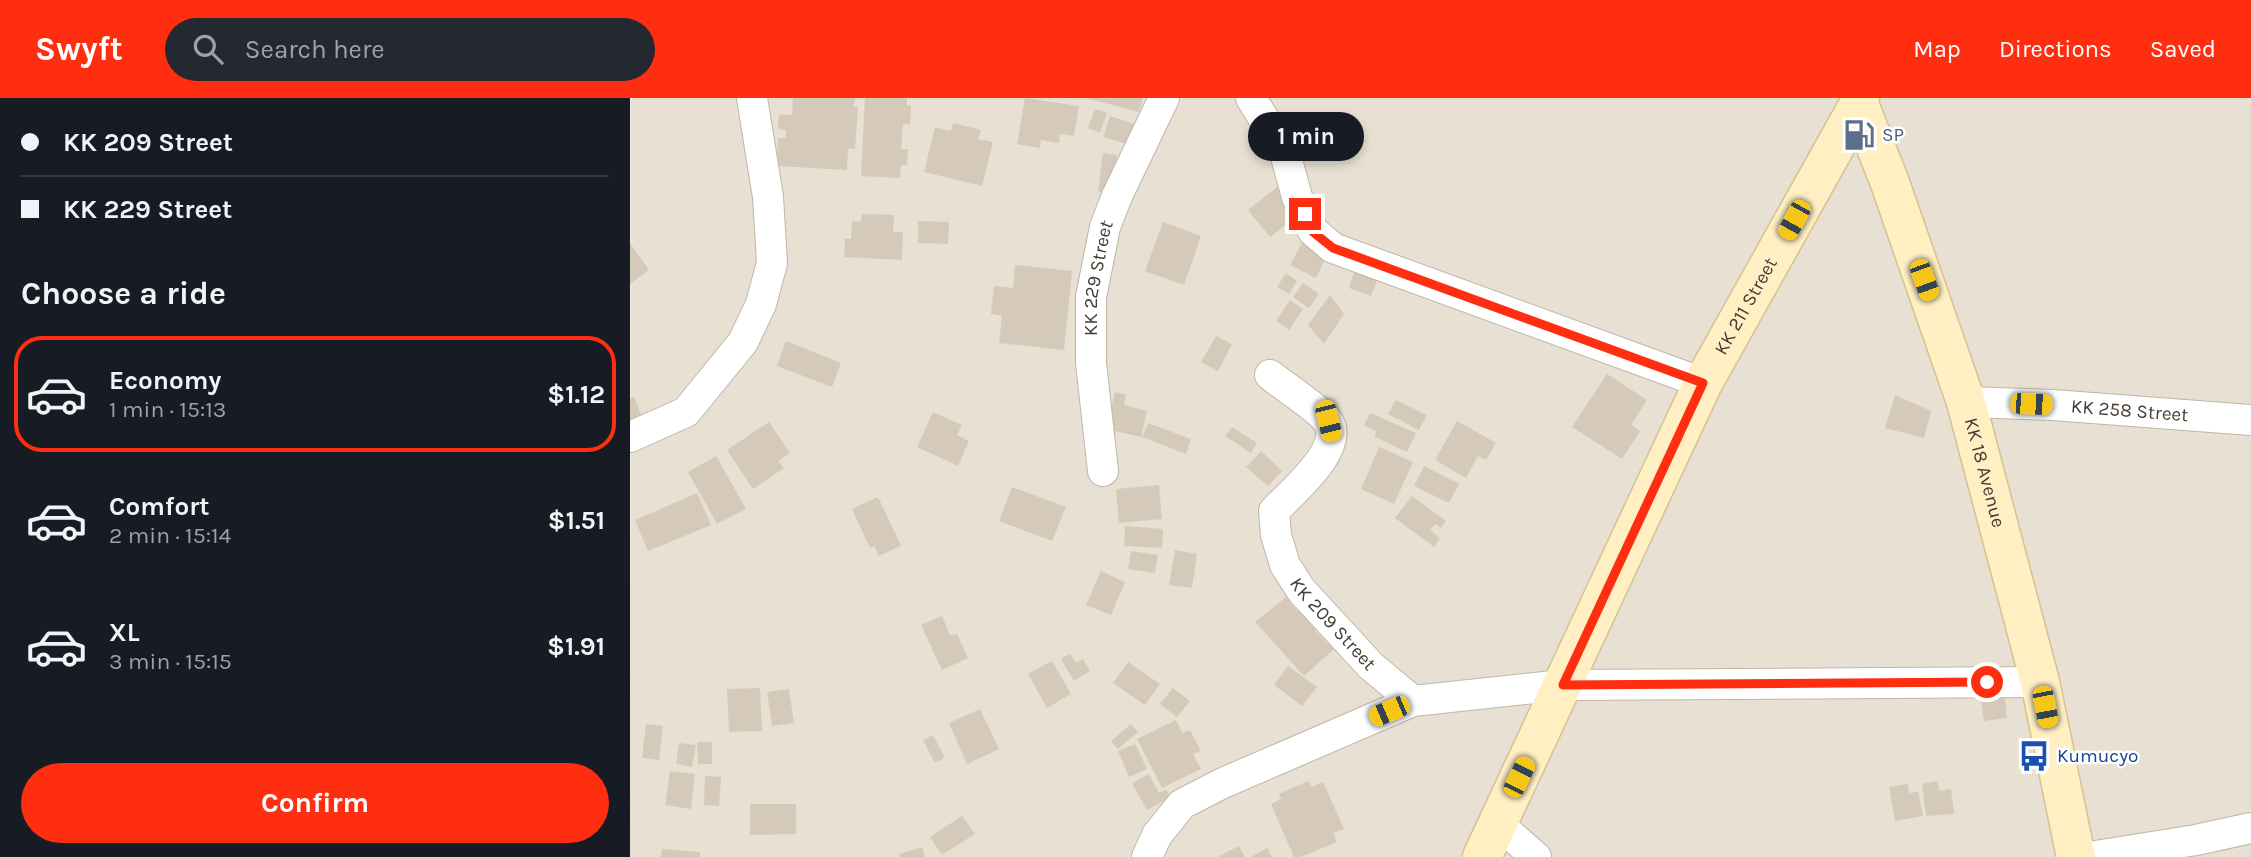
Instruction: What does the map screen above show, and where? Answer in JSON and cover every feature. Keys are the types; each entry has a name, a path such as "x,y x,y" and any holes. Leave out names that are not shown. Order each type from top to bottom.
{"main road":[{"name":"KK 211 Street","path":"1482,857 1703,383 1860,101"},
{"name":"KK 18 Avenue","path":"1860,101 1966,402 2040,682 2076,857"}],"street":[{"path":"630,438 686,412 743,342 761,304 772,263 768,197 752,98"},
{"name":"KK 229 Street","path":"1103,471 1091,363 1091,298 1105,227 1164,98"},
{"path":"1251,98 1285,153 1297,197 1313,232 1333,248 1703,383"},
{"name":"KK 209 Street","path":"1270,375 1328,421 1332,437 1323,460 1274,511 1276,535 1285,565 1301,590 1371,666 1413,701"},
{"name":"KK 258 Street","path":"1966,402 2053,405 2251,420"},
{"path":"1147,857 1157,835 1182,804 1223,783 1413,701 1563,685 2040,682"},
{"path":"1497,823 1536,857"},
{"path":"2089,857 2196,840 2251,828"}],"shaded area":[{"path":"631,98 2251,98 2251,857 1509,857 1477,843 1471,857 630,857"}],"building":[{"path":"793,98 856,98 853,106 858,107 855,149 848,149 847,170 777,166 778,138 786,138 786,130 778,129 779,114 792,115"},
{"path":"865,98 907,98 907,105 911,106 910,124 903,124 901,149 908,149 907,165 901,165 900,178 861,176"},
{"path":"1025,98 1079,106 1074,136 1060,134 1059,143 1041,140 1040,148 1017,144"},
{"path":"1086,98 1143,98 1139,112"},
{"path":"1095,109 1107,113 1100,133 1088,128"},
{"path":"1110,116 1143,127 1137,147 1103,137"},
{"path":"953,123 981,130 978,139 993,142 982,186 924,172 935,127 951,131"},
{"path":"1103,153 1117,155 1112,194 1098,192"},
{"path":"1281,184 1303,211 1270,237 1248,210"},
{"path":"862,214 894,215 893,232 903,232 902,260 844,257 845,239 851,239 852,221 861,222"},
{"path":"918,221 949,222 948,244 918,243"},
{"path":"1163,222 1201,236 1184,285 1145,271"},
{"path":"1303,241 1328,253 1316,278 1290,265"},
{"path":"630,243 649,270 630,284"},
{"path":"1015,265 1072,271 1064,350 999,343 1002,316 991,314 994,286 1013,288"},
{"path":"1355,269 1378,278 1371,296 1349,288"},
{"path":"1286,273 1297,281 1289,294 1277,287"},
{"path":"1303,283 1319,294 1309,308 1293,297"},
{"path":"1330,295 1344,314 1324,344 1308,325"},
{"path":"1290,300 1303,309 1289,330 1276,321"},
{"path":"1216,336 1232,344 1218,371 1201,362"},
{"path":"786,341 841,363 832,387 777,366"},
{"path":"1607,374 1647,400 1631,425 1640,431 1622,459 1572,427"},
{"path":"1115,392 1126,395 1124,405 1147,411 1141,437 1106,429"},
{"path":"1895,395 1931,411 1924,438 1885,428"},
{"path":"634,397 643,419 630,425 630,399"},
{"path":"1396,400 1427,415 1419,430 1388,414"},
{"path":"933,412 962,425 957,435 969,441 958,466 917,447"},
{"path":"1370,413 1416,433 1407,452 1375,437 1376,431 1364,425"},
{"path":"1457,421 1496,443 1486,460 1478,456 1466,478 1435,460"},
{"path":"769,422 790,453 778,461 784,468 753,489 727,450"},
{"path":"1148,423 1191,439 1186,454 1142,437"},
{"path":"1232,427 1257,443 1251,453 1225,436"},
{"path":"1379,447 1413,462 1394,504 1361,489"},
{"path":"1261,451 1282,471 1268,486 1246,467"},
{"path":"716,456 746,509 717,524 688,472"},
{"path":"1424,466 1459,484 1449,503 1414,486"},
{"path":"1159,485 1162,519 1119,523 1116,489"},
{"path":"1012,487 1066,507 1052,541 999,521"},
{"path":"697,493 711,525 648,551 635,520"},
{"path":"1412,496 1446,521 1441,528 1435,524 1430,530 1440,538 1434,547 1395,518"},
{"path":"878,497 901,546 879,556 874,546 870,548 852,509"},
{"path":"1125,526 1163,529 1162,548 1124,546"},
{"path":"1175,550 1197,554 1192,588 1169,585"},
{"path":"1131,551 1158,555 1155,573 1128,569"},
{"path":"1101,571 1125,582 1111,615 1086,605"},
{"path":"1286,597 1297,611 1306,604 1323,625 1315,631 1334,649 1304,676 1255,622"},
{"path":"942,616 950,635 957,634 968,658 942,670 921,625"},
{"path":"1070,654 1076,663 1083,659 1090,671 1074,681 1061,659"},
{"path":"1052,661 1071,694 1047,708 1028,674"},
{"path":"1128,662 1160,684 1145,705 1113,683"},
{"path":"1288,666 1317,687 1302,706 1274,685"},
{"path":"760,688 762,731 729,732 727,689"},
{"path":"1173,688 1190,701 1177,717 1160,704"},
{"path":"789,689 794,723 772,726 767,692"},
{"path":"2004,689 2007,718 1984,721 1980,692"},
{"path":"980,709 999,749 967,764 949,723"},
{"path":"1176,720 1182,733 1190,730 1201,751 1193,754 1201,769 1162,788 1137,739"},
{"path":"646,724 663,726 659,760 642,758"},
{"path":"1131,724 1138,732 1118,749 1111,741"},
{"path":"933,735 945,758 935,763 923,740"},
{"path":"697,742 712,742 712,764 698,764"},
{"path":"679,743 696,745 692,767 676,764"},
{"path":"1135,744 1147,769 1129,777 1118,751"},
{"path":"670,771 695,774 691,809 665,805"},
{"path":"1149,774 1159,793 1166,789 1171,797 1147,810 1132,783"},
{"path":"705,776 721,777 719,806 704,805"},
{"path":"1308,781 1312,787 1323,782 1344,829 1333,833 1337,842 1301,857 1294,857 1271,804 1281,799 1279,794"},
{"path":"1937,781 1940,791 1951,789 1954,814 1926,816 1922,784"},
{"path":"1908,784 1909,793 1918,792 1923,816 1895,821 1889,787"},
{"path":"750,804 796,804 796,834 750,835"},
{"path":"962,816 975,834 942,855 930,837"},
{"path":"1239,846 1245,857 1217,857"},
{"path":"922,847 925,857 900,857 899,854"},
{"path":"1267,848 1272,857 1251,857"},
{"path":"662,849 700,852 700,857 661,857"}],"place":[{"name":"SP","path":"1859,135"},
{"name":"Kumucyo","path":"2034,756"}],"route":[{"path":"1305,214 1313,232 1333,248 1703,383 1563,685 1987,682"}]}
